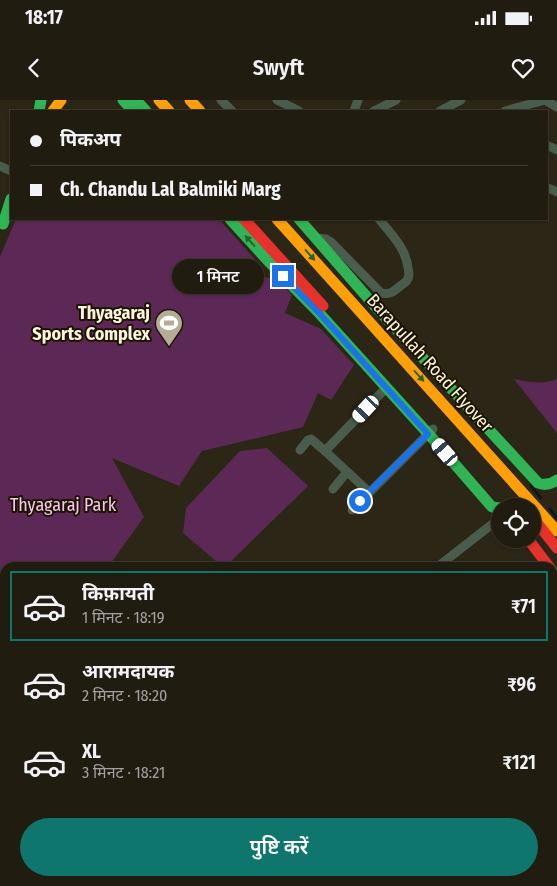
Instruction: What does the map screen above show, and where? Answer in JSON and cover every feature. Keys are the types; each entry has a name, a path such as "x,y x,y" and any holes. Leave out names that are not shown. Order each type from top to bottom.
{"main road":[{"path":"123,100 132,110"},
{"path":"136,100 145,110"},
{"path":"159,100 168,110"},
{"path":"171,100 180,110"},
{"path":"190,100 199,110"},
{"path":"2,228 10,202"},
{"path":"2,228 10,208"},
{"path":"231,220 274,260 431,431 491,506"},
{"path":"245,220 274,260 320,314 386,388 431,431"},
{"name":"Barapullah Road Flyover","path":"265,220 516,498"},
{"name":"Barapullah Road Flyover","path":"278,220 557,531"},
{"path":"300,220 381,312 538,483 547,485 557,480"},
{"path":"541,528 557,548"},
{"path":"535,548 545,562"}],"street":[{"path":"221,100 231,110"},
{"path":"277,100 297,110"},
{"path":"376,110 386,103 396,100"},
{"path":"442,110 461,100"},
{"path":"508,110 545,100 557,107"},
{"path":"317,238 326,239 331,242 382,293 391,293 408,278 408,262 404,252 380,220"},
{"path":"325,451 386,388"},
{"path":"352,510 431,431"},
{"path":"300,450 308,440 311,440 369,492"},
{"path":"333,489 347,472"},
{"path":"444,562 491,525"}],"green space":[{"name":"Thyagaraj Sports Complex","path":"16,220 220,220 259,264 256,274 279,281 292,295 285,313 321,329 354,365 331,400 318,393 303,427 202,451 179,486 112,458 144,517 112,562 0,562 0,257"},
{"path":"514,379 541,382 557,379 557,433"},
{"path":"267,448 308,486 230,562 217,562 183,533 186,508 240,451"}],"waterway":[{"path":"531,486 541,498"},
{"path":"550,509 557,518"}],"traffic: fast":[{"path":"39,110 41,100"},
{"path":"123,100 132,110"},
{"path":"136,100 145,110"},
{"path":"3,224 10,202"},
{"path":"231,220 320,314 491,506"},
{"path":"300,220 374,305 538,483 548,484 557,480"}],"traffic: slow":[{"path":"54,110 61,100"},
{"path":"159,100 168,110"},
{"path":"190,100 199,110"},
{"path":"278,220 557,531"}],"traffic: jam":[{"path":"245,220 323,306"},
{"path":"541,528 557,548"},
{"path":"535,548 545,562"}],"place":[{"name":"Thyagaraj Sports Complex","path":"169,347"}],"route":[{"path":"283,276 320,314 428,434 360,501"}],"park label":[{"name":"Thyagaraj Park","path":"63,505"}]}
